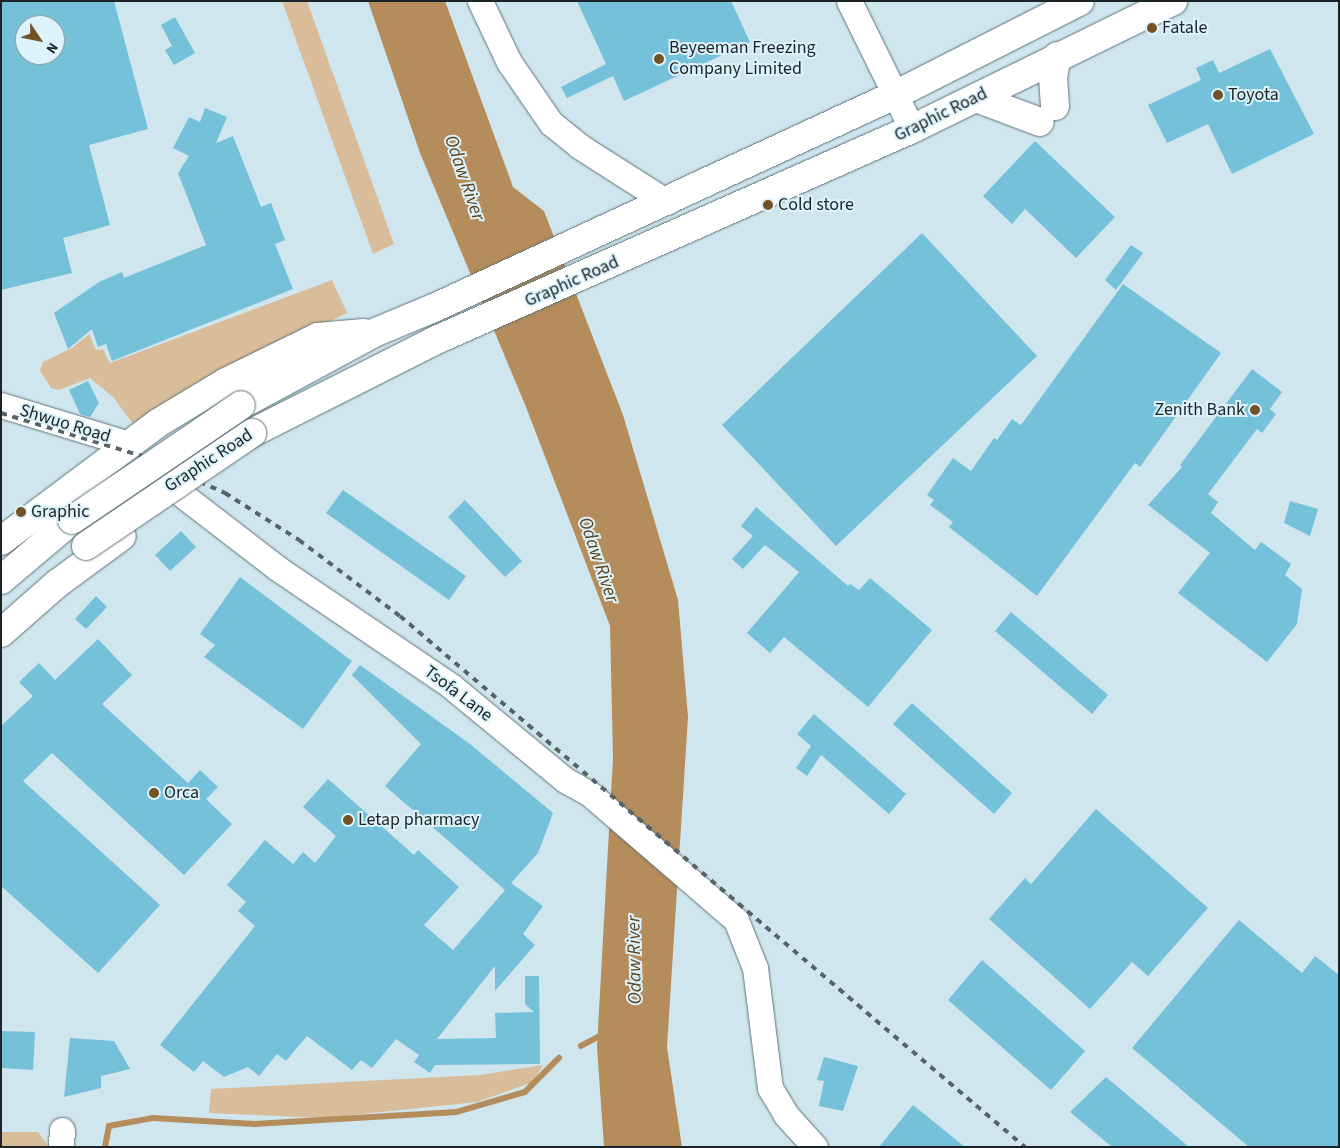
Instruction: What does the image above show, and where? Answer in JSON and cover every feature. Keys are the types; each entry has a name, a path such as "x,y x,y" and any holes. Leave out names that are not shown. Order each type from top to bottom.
{"main road":[{"name":"Graphic Road","path":"1,580 72,520 240,405 376,332 436,308 897,94 1080,1"},
{"name":"Graphic Road","path":"1,614 86,546 252,433 346,384 452,334 912,130 1057,56 1173,1"},
{"path":"976,98 1047,114 1057,56"},
{"path":"1,541 129,444 226,382 291,348 318,337 376,332"},
{"path":"1,633 58,583 181,494 279,425 346,384"}],"street":[{"path":"480,1 509,62 551,123 580,146 667,202"},
{"path":"849,1 897,94 912,130"},
{"name":"Shwuo Road","path":"1,405 129,444"},
{"name":"Tsofa Lane","path":"181,494 216,518 277,568 451,686 566,780 590,794 693,880 736,920 755,968 770,1088 786,1116 815,1147"}],"shaded area":[{"path":"282,1 307,1 394,244 373,254"},
{"path":"332,280 347,313 244,363 133,424 113,397 90,378 59,390 51,388 40,371 43,362 72,348 89,334 96,350 103,349 110,363"},
{"path":"543,1065 533,1082 477,1102 324,1118 209,1113 211,1089 480,1075"},
{"path":"1,1132 38,1132 49,1147 1,1147"}],"water":[{"name":"Odaw River","path":"368,1 445,1 513,187 544,211 623,415 678,600 688,717 667,1047 682,1147 604,1147 597,1047 613,758 610,626 526,407 420,153"}],"building":[{"path":"1,1 114,1 148,129 89,145 110,225 63,238 72,273 1,290"},
{"name":"Beyeeman Freezing Company Limited","path":"577,1 731,1 750,42 624,101 613,76 567,98 561,87 606,64"},
{"path":"175,17 195,53 174,65 165,50 172,46 161,25"},
{"path":"1270,49 1314,134 1232,174 1208,124 1167,143 1148,105 1201,80 1196,68 1213,60 1219,73"},
{"path":"205,108 227,117 216,143 233,136 261,207 271,203 285,240 275,244 293,289 112,361 106,344 98,347 92,329 68,349 54,313 99,282 122,272 124,278 206,245 178,173 189,156 173,148 189,117 200,122"},
{"path":"1035,141 1115,217 1076,258 1025,209 1012,224 983,196"},
{"path":"922,233 1037,356 836,546 722,425"},
{"path":"1131,245 1143,253 1116,290 1105,280"},
{"path":"1123,284 1221,353 1140,467 1135,463 1037,596 949,527 953,522 930,505 934,500 927,495 953,458 971,471 994,438 997,440 1012,419 1021,425"},
{"path":"1252,369 1282,392 1270,409 1276,414 1262,433 1257,429 1208,494 1218,502 1211,513 1255,550 1261,542 1291,564 1285,575 1302,589 1297,624 1267,662 1178,593 1210,553 1148,505 1182,467 1180,465"},
{"path":"88,381 99,403 90,417 80,414 69,390"},
{"path":"343,490 466,576 449,600 326,513"},
{"path":"465,500 522,561 505,577 448,517"},
{"path":"1290,501 1318,509 1310,536 1284,523"},
{"path":"756,507 848,586 850,584 859,590 870,578 932,630 868,707 784,637 770,653 747,633 799,572 765,545 743,569 732,559 753,536 741,526"},
{"path":"181,531 196,547 170,571 155,555"},
{"path":"240,577 352,661 303,729 204,657 215,645 200,634"},
{"path":"96,596 107,607 86,629 75,619"},
{"path":"1011,612 1108,695 1092,714 995,631"},
{"path":"98,639 132,675 102,704 188,783 200,770 218,787 206,799 232,824 184,875 52,753 23,781 160,905 98,973 1,886 1,726 33,696 19,682 39,663 55,680"},
{"path":"360,665 470,744 553,813 538,853 511,883 543,906 523,934 535,945 495,991 495,966 437,1039 496,1038 495,1013 534,1012 525,1004 525,976 539,976 540,1064 435,1065 430,1073 414,1062 419,1055 396,1039 372,1068 361,1060 352,1070 307,1036 286,1061 277,1054 259,1076 248,1067 224,1077 203,1061 194,1072 160,1045 255,926 238,911 246,902 227,885 265,840 293,864 303,852 315,863 336,836 303,807 328,779 414,855 418,850 459,887 424,925 453,950 505,890 385,786 421,744 352,675"},
{"path":"912,703 1012,793 994,814 893,724"},
{"path":"814,714 906,794 889,814 821,755 807,776 796,768 811,746 797,734"},
{"path":"1096,809 1208,908 1148,976 1132,962 1090,1009 989,919 1025,878 1031,884"},
{"path":"1239,920 1302,973 1315,956 1339,975 1339,1147 1249,1147 1132,1048"},
{"path":"982,960 1085,1051 1051,1090 948,1000"},
{"path":"1,1031 35,1032 33,1070 1,1068"},
{"path":"70,1038 114,1041 130,1069 101,1076 101,1088 64,1097"},
{"path":"824,1057 858,1066 843,1111 819,1106 824,1081 817,1080"},
{"path":"1106,1077 1189,1147 1112,1147 1070,1112"},
{"path":"913,1105 965,1147 879,1147"}],"waterway":[{"path":"581,1046 604,1034"},
{"path":"105,1147 109,1126 153,1118 254,1124 457,1112 525,1092 559,1058"}],"railway":[{"path":"1,413 145,457 225,493 299,540 400,616 1025,1147"}],"place":[{"name":"Fatale","path":"1152,28"},
{"name":"Beyeeman Freezing Company Limited","path":"659,59"},
{"name":"Toyota","path":"1218,95"},
{"name":"Cold store","path":"768,205"},
{"name":"Zenith Bank","path":"1255,410"},
{"name":"Graphic","path":"21,512"},
{"name":"Orca","path":"154,793"},
{"name":"Letap pharmacy","path":"348,820"}]}
